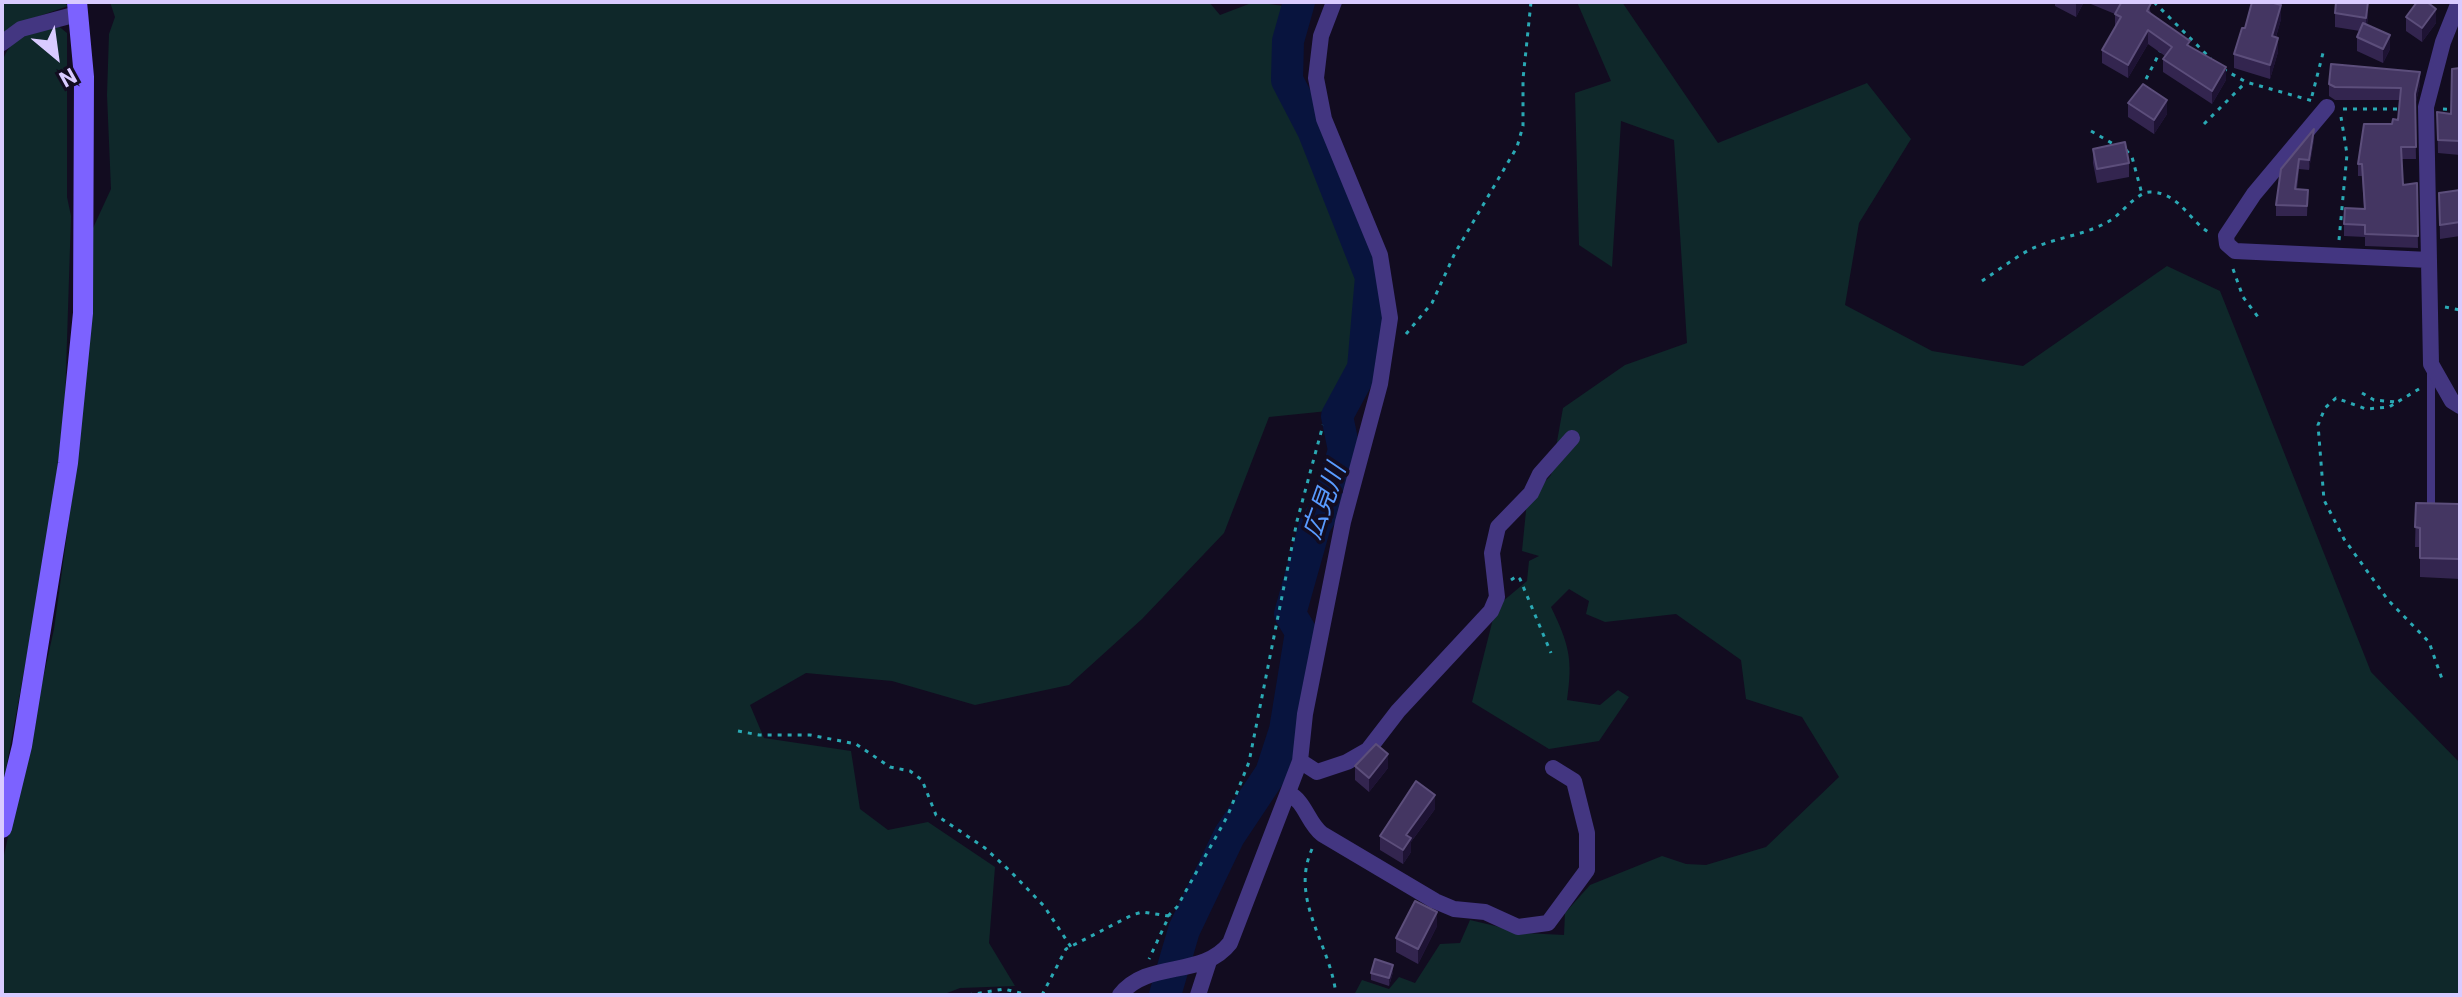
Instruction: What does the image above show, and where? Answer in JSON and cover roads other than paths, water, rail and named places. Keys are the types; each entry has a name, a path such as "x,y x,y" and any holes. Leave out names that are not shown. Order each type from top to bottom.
{"street":[{"path":"1120,995 1147,975 1206,963 1222,954 1238,929 1300,761 1305,714 1343,522 1380,384 1390,318 1380,255 1324,119 1316,78 1321,36 1334,2"},
{"path":"2459,2 2443,42 2426,107 2430,370 2452,401 2460,406"},
{"path":"2,43 21,29 77,8 84,77 83,313 66,478 22,746 2,828"},
{"path":"2319,103 2254,194 2231,243 2337,258 2429,260"},
{"path":"1300,761 1317,772 1347,762 1368,750 1398,711 1491,611 1497,597 1492,553 1498,527 1531,493 1540,474 1572,438"},
{"path":"1288,793 1302,802 1314,828 1322,834 1435,901 1454,909 1485,912 1518,927 1537,927 1548,923 1587,870 1590,854 1574,781 1553,768"},
{"path":"1198,995 1206,963"}],"lane":[{"path":"2430,370 2431,512"}],"waterway":[{"name":"広見川","path":"1165,995 1184,930 1229,836 1271,773 1285,730 1301,632 1290,614 1315,525 1328,504 1344,450 1337,416 1363,368 1371,277 1313,130 1287,80 1288,41 1299,2"}]}
